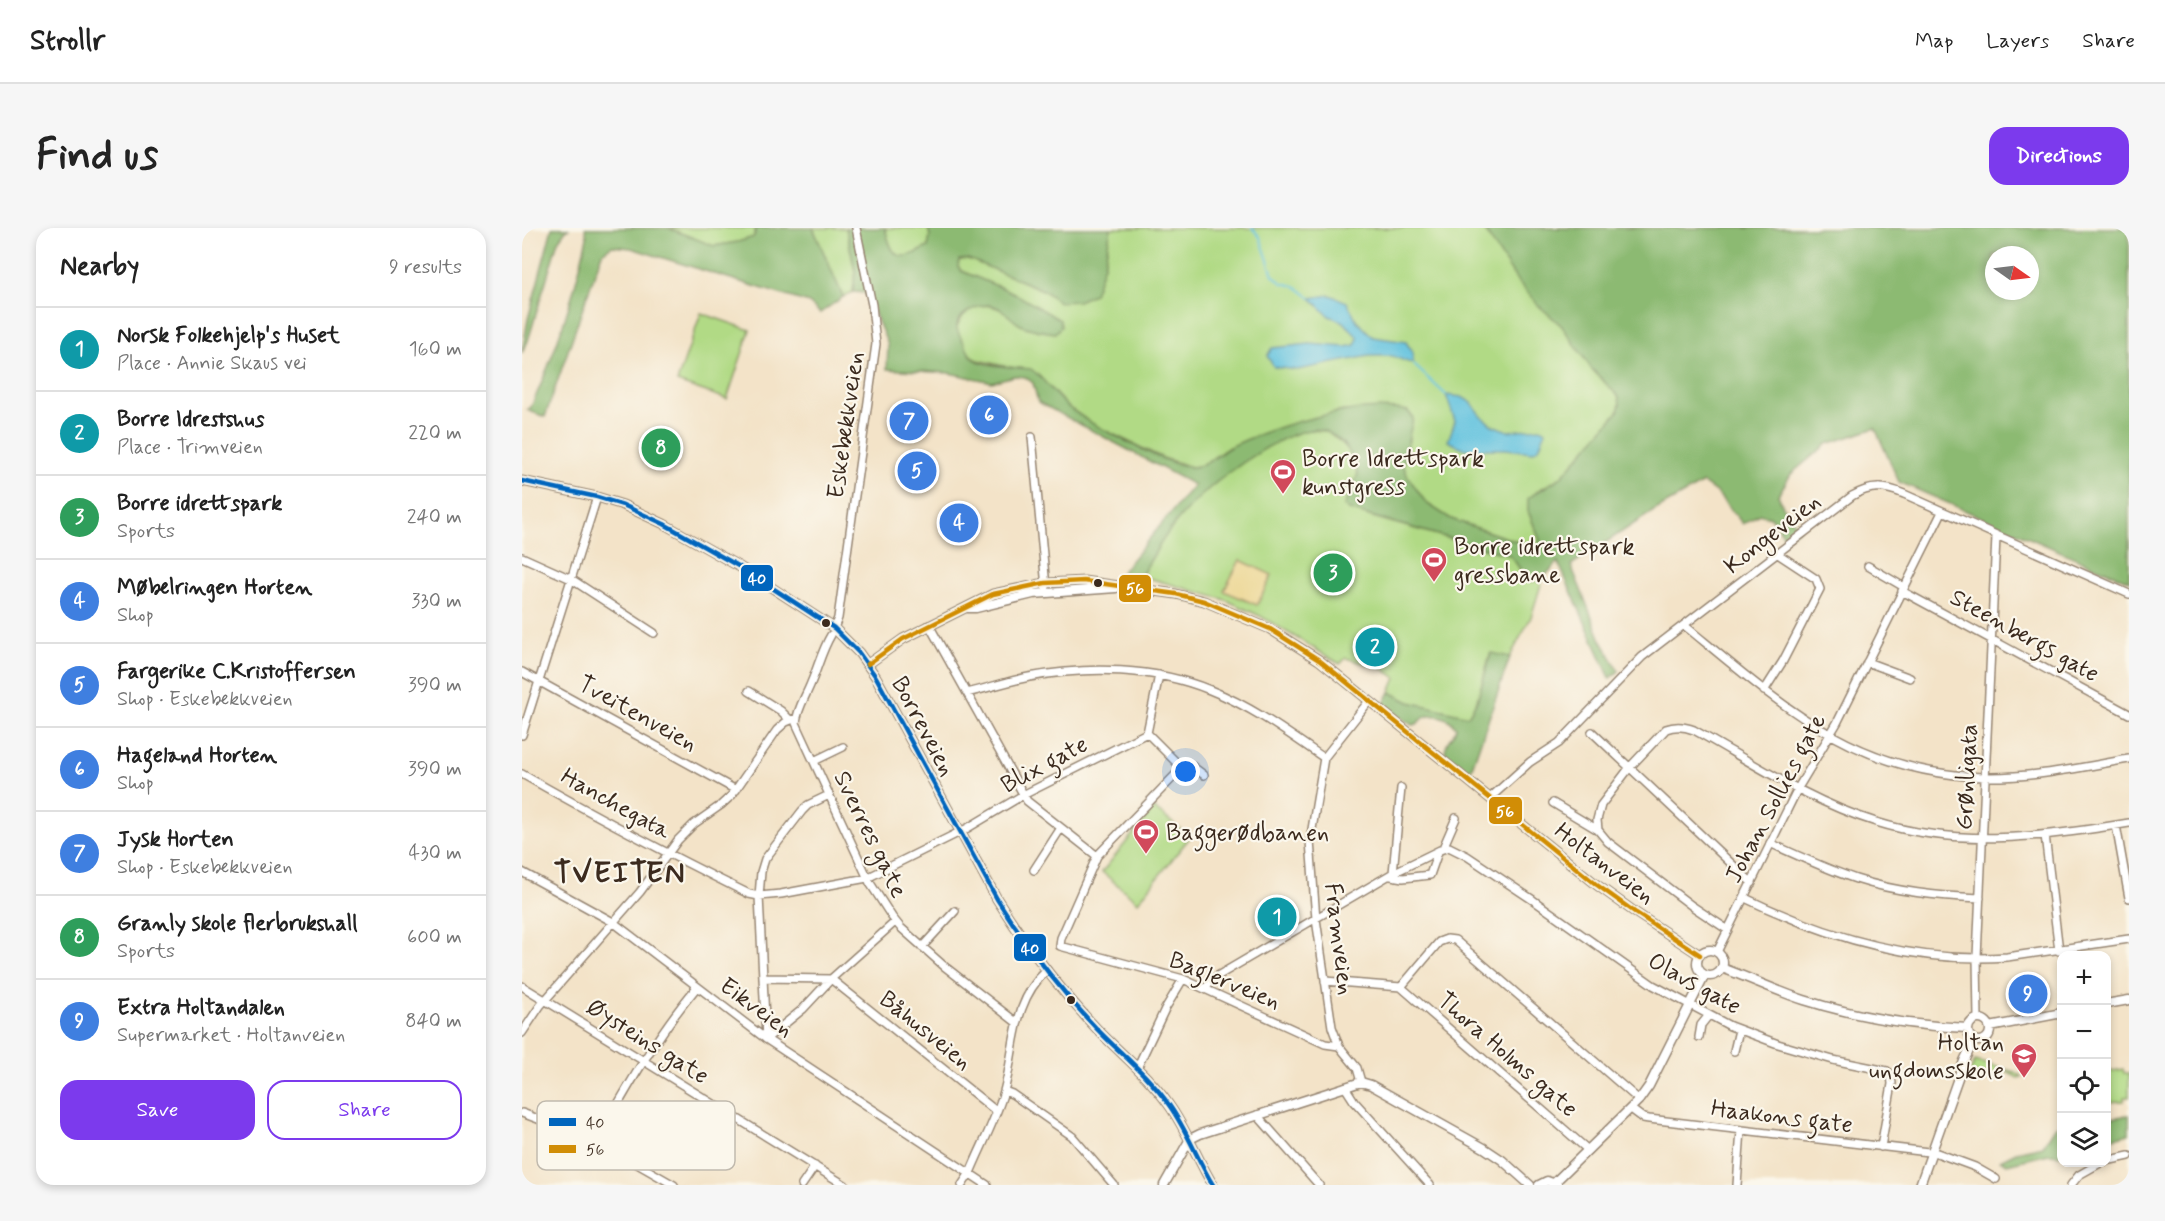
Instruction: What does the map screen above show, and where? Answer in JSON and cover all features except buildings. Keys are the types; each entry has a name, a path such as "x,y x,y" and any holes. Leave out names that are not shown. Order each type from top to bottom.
{"main road":[{"name":"Borreveien","path":"522,481 623,505 674,529 740,567 832,631 868,664 997,899 1047,970 1098,1029 1169,1104 1213,1185"},
{"path":"967,608 974,602 993,594 1045,583 1084,581 1122,588"},
{"path":"868,664 903,639 967,608 1046,593 1122,588"},
{"name":"Holtanveien","path":"1122,588 1190,597 1246,617 1295,644 1597,885 1700,955"},
{"path":"1706,950 1717,952 1722,957 1722,968 1715,975 1705,975 1697,965 1700,955 1706,950"},
{"path":"1722,968 1803,999 1847,1012 1892,1021 1968,1028"},
{"path":"1539,1185 1547,1182 1556,1184 1639,1100 1649,1086 1705,975"},
{"path":"2111,1003 2129,1000"},
{"path":"1990,1027 2057,1014"},
{"path":"1978,1019 1986,1022 1990,1027 1986,1038 1979,1041 1969,1035 1968,1028 1973,1021 1978,1019"},
{"path":"1920,1185 1964,1061 1974,1040"},
{"path":"1164,1185 1190,1139 1360,1082 1383,1092 1485,1148 1530,1185"}],"street":[{"name":"Eskebekkveien","path":"793,719 812,681 839,607 876,344 872,305 856,228"},
{"path":"1032,437 1046,593"},
{"name":"Kongeveien","path":"1490,798 1530,762 1559,743 1642,657 1852,496 1869,488 1876,486 1891,489 2129,594"},
{"path":"522,735 597,497"},
{"name":"Johan Sollies gate","path":"1717,952 1770,843 1867,662 1942,512"},
{"name":"Grønligata","path":"1978,1019 1977,957 1996,537"},
{"path":"1764,691 1783,661 1820,589 1816,579 1778,554"},
{"path":"522,557 571,579 654,633"},
{"path":"1868,566 1903,589"},
{"name":"Steenbergs gate","path":"1903,589 2129,714"},
{"path":"929,625 1027,801 1097,856 1182,768 1192,766 1204,776"},
{"path":"1684,625 1800,718 1854,748 1905,766 1985,777 2049,772 2129,759"},
{"path":"1867,662 1910,678"},
{"path":"967,693 1028,677 1063,672 1100,670 1159,675 1183,680 1230,699 1269,720 1324,758"},
{"name":"Tveitenveien","path":"522,672 736,790"},
{"path":"1159,675 1147,733 1182,768"},
{"path":"522,1034 545,1001 614,922 688,830 721,805 736,790 777,730 793,719 748,691"},
{"name":"Framveien","path":"1360,1082 1357,1068 1339,1046 1332,1028 1316,919 1310,842 1324,758 1369,701"},
{"name":"Sverres gate","path":"793,719 867,878 895,922 975,992 1016,1022"},
{"path":"1728,930 1621,852 1602,837 1598,830 1600,805 1630,767 1666,729 1679,726 1694,730 1798,789 1840,809 1876,822 1922,833 1983,838 2045,836 2129,823"},
{"path":"1592,732 1752,883"},
{"name":"Blix gate","path":"960,832 1023,795 1147,733"},
{"name":"Sverres gate","path":"814,760 843,747"},
{"name":"Hanchegata","path":"522,774 602,820 668,854 749,894 759,896 867,878 960,832"},
{"path":"1392,874 1401,788"},
{"path":"766,1039 759,896 761,872 765,859 802,811 808,805 830,795"},
{"path":"1553,803 1598,830"},
{"path":"1392,874 1403,878 1430,875 1456,818"},
{"path":"2116,825 2129,898"},
{"path":"1034,870 1061,828"},
{"path":"2045,836 2059,951 2129,939"},
{"path":"1770,843 1819,866 1857,879 1941,896 1980,898"},
{"name":"Olavs gate","path":"1441,850 1449,847 1467,856 1653,985 1708,1015 1739,1030 1778,1044 1833,1060 1887,1071 1893,1079 1881,1147"},
{"path":"1205,989 1214,978 1392,874 1441,850"},
{"name":"Baglerveien","path":"1097,856 1061,938 1060,946 1184,980 1325,1044 1339,1046"},
{"name":"Eikveien","path":"522,872 614,922 766,1039 987,1185"},
{"path":"1745,898 1808,926 1846,939 1886,948 1988,959 2057,951"},
{"path":"922,947 955,911"},
{"path":"766,1039 803,1009 831,979 895,922"},
{"path":"1325,981 1401,987 1443,939 1459,942 1639,1100"},
{"path":"962,1185 970,1173 1004,1091 1016,1022 1030,989 1047,970"},
{"path":"763,978 831,979"},
{"name":"Båhusveien","path":"831,979 996,1111"},
{"path":"1137,1068 1165,1009 1184,980"},
{"name":"Øysteins gate","path":"522,987 708,1101"},
{"path":"621,1101 672,1016 697,987"},
{"name":"Thora Holms gate","path":"1401,987 1588,1150"},
{"path":"522,1014 531,1019"},
{"path":"1699,1037 1701,1025 1708,1015"},
{"path":"1734,1051 1739,1030"},
{"path":"1345,1087 1354,1101 1430,1185"},
{"path":"1004,1091 1012,1094 1072,1136 1114,1185"},
{"name":"Haakons gate","path":"1631,1109 1643,1118 1649,1119 1931,1152"},
{"path":"522,1113 537,1119"},
{"path":"1257,1115 1319,1185"},
{"name":"Øysteins gate","path":"735,1118 845,1185"},
{"path":"1737,1185 1741,1131"},
{"path":"1931,1152 1975,1167 1996,1179"},
{"path":"2111,1160 2129,1156"},
{"path":"802,1185 814,1166"},
{"path":"2071,1185 2079,1175 2094,1167"},
{"path":"648,1170 674,1185"}],"green space":[{"path":"552,228 569,228 558,241 528,341 522,353 528,319"},
{"path":"585,228 668,228 714,246 754,237 756,228 813,228 843,297 820,313 809,303 631,248 612,246 602,253 545,417 527,410 531,407 564,324 587,237"},
{"path":"668,228 756,228 754,237 713,246"},
{"path":"813,228 846,228 855,271 853,292 843,297"},
{"path":"846,228 885,228 894,252 904,256 928,247 930,236 928,228 1111,228 1104,265 1094,294 1078,301 1059,302 1043,290 968,259 959,260 958,266 961,271 1014,293 1060,320 1061,327 1055,333 1032,329 1019,324 997,307 988,305 978,307 963,315 957,324 958,332 972,357 988,364 1031,369 1075,412 1147,452 1165,460 1192,467 1202,465 1232,446 1250,438 1318,416 1366,409 1388,408 1408,411 1413,418 1403,465 1408,477 1426,503 1451,519 1536,546 1540,540 1528,511 1528,498 1561,477 1618,412 1619,397 1591,368 1562,326 1538,305 1516,279 1483,228 2129,228 2129,581 1899,482 1875,428 1827,444 1791,474 1778,495 1787,515 1800,528 1786,539 1771,517 1759,514 1743,524 1717,493 1703,483 1652,512 1571,565 1601,640 1619,671 1610,678 1558,562 1543,578 1530,582 1509,555 1349,510 1344,506 1358,474 1348,450 1327,432 1315,430 1281,440 1225,475 1185,512 1138,579 1130,583 1115,580 1194,485 1038,402 1033,383 1025,377 1014,376 992,382 949,373 887,369 888,345 866,293 853,292 855,271"},
{"path":"885,228 928,228 930,236 928,247 910,255 899,256 891,247"},
{"path":"1111,228 1483,228 1538,304 1562,326 1591,368 1619,397 1618,412 1561,477 1537,491 1528,511 1540,540 1536,546 1451,519 1426,503 1408,477 1403,465 1409,440 1396,409 1343,411 1312,419 1229,447 1202,465 1192,467 1163,458 1096,426 1067,406 1037,374 975,359 969,353 956,329 966,313 980,306 995,307 1011,317 1014,293 961,271 958,266 959,260 968,259 1043,290 1059,302 1104,265"},
{"path":"701,313 750,330 727,399 677,382"},
{"path":"1306,430 1326,431 1351,450 1358,475 1344,505 1369,516 1509,555 1527,578 1536,580 1543,578 1531,617 1510,657 1490,654 1477,701 1468,716 1409,702 1390,692 1396,678 1383,669 1346,658 1340,664 1262,617 1226,600 1145,577 1143,574 1146,565 1171,528 1209,488 1252,455"},
{"path":"1491,653 1510,657 1470,773 1467,773 1448,759 1445,754 1446,745 1456,727 1452,723 1442,717 1431,716 1412,725 1383,705 1390,692 1409,702 1468,716 1477,701"},
{"name":"Baggerødbanen","path":"1154,808 1190,837 1138,902 1102,872"},
{"path":"1975,1061 2015,1072 2022,1077 2018,1078 2005,1071 1985,1081 1973,1078 1969,1074"},
{"path":"2123,1069 2124,1073 2129,1073 2129,1097 2124,1097 2124,1101 2111,1102 2111,1071"},
{"path":"2129,1115 2129,1134 2111,1139 2111,1118"},
{"path":"2057,1127 2057,1155 2049,1154 2007,1164 2000,1160 2016,1152 2043,1146"}],"sand":[{"path":"1240,560 1272,575 1257,605 1224,591"}],"water":[{"path":"1330,295 1347,302 1357,321 1373,337 1406,342 1413,353 1413,364 1392,356 1369,356 1297,370 1274,367 1267,356 1272,348 1310,344 1345,347 1355,345 1358,338 1344,322 1329,316 1311,298"},
{"path":"1446,395 1462,397 1472,403 1480,415 1492,425 1508,431 1540,428 1546,431 1539,448 1532,452 1506,449 1465,449 1448,441 1455,421"}],"waterway":[{"path":"1252,228 1260,237 1273,275 1282,283 1295,286 1311,298"},
{"path":"1413,364 1446,395"}],"transit line":[{"name":"40","path":"522,481 597,497 623,505 664,524 740,567 834,628 859,653 876,677 1008,916 1031,950 1069,998 1161,1094 1181,1124 1213,1185"},
{"name":"56","path":"868,664 903,639 993,594 1045,583 1084,581 1176,594 1204,601 1270,629 1319,660 1597,885 1700,955"}],"place":[{"name":"Hageland Horten","path":"989,415"},
{"name":"Jysk Horten","path":"909,421"},
{"name":"Granly skole flerbrukshall","path":"661,448"},
{"name":"Fargerike C.Kristoffersen","path":"917,471"},
{"name":"Borre Idrettspark kunstgress","path":"1283,495"},
{"name":"Møbelringen Horten","path":"959,523"},
{"name":"Borre idrettspark","path":"1333,573"},
{"name":"Borre idrettspark gressbane","path":"1434,583"},
{"name":"Borre Idrestshus","path":"1375,647"},
{"name":"Baggerødbanen","path":"1146,855"},
{"name":"Norsk Folkehjelp's Huset","path":"1277,917"},
{"name":"Extra Holtandalen","path":"2028,994"},
{"name":"Holtan ungdomsskole","path":"2024,1079"}],"district":[{"name":"TVEITEN","path":"620,872"}]}
